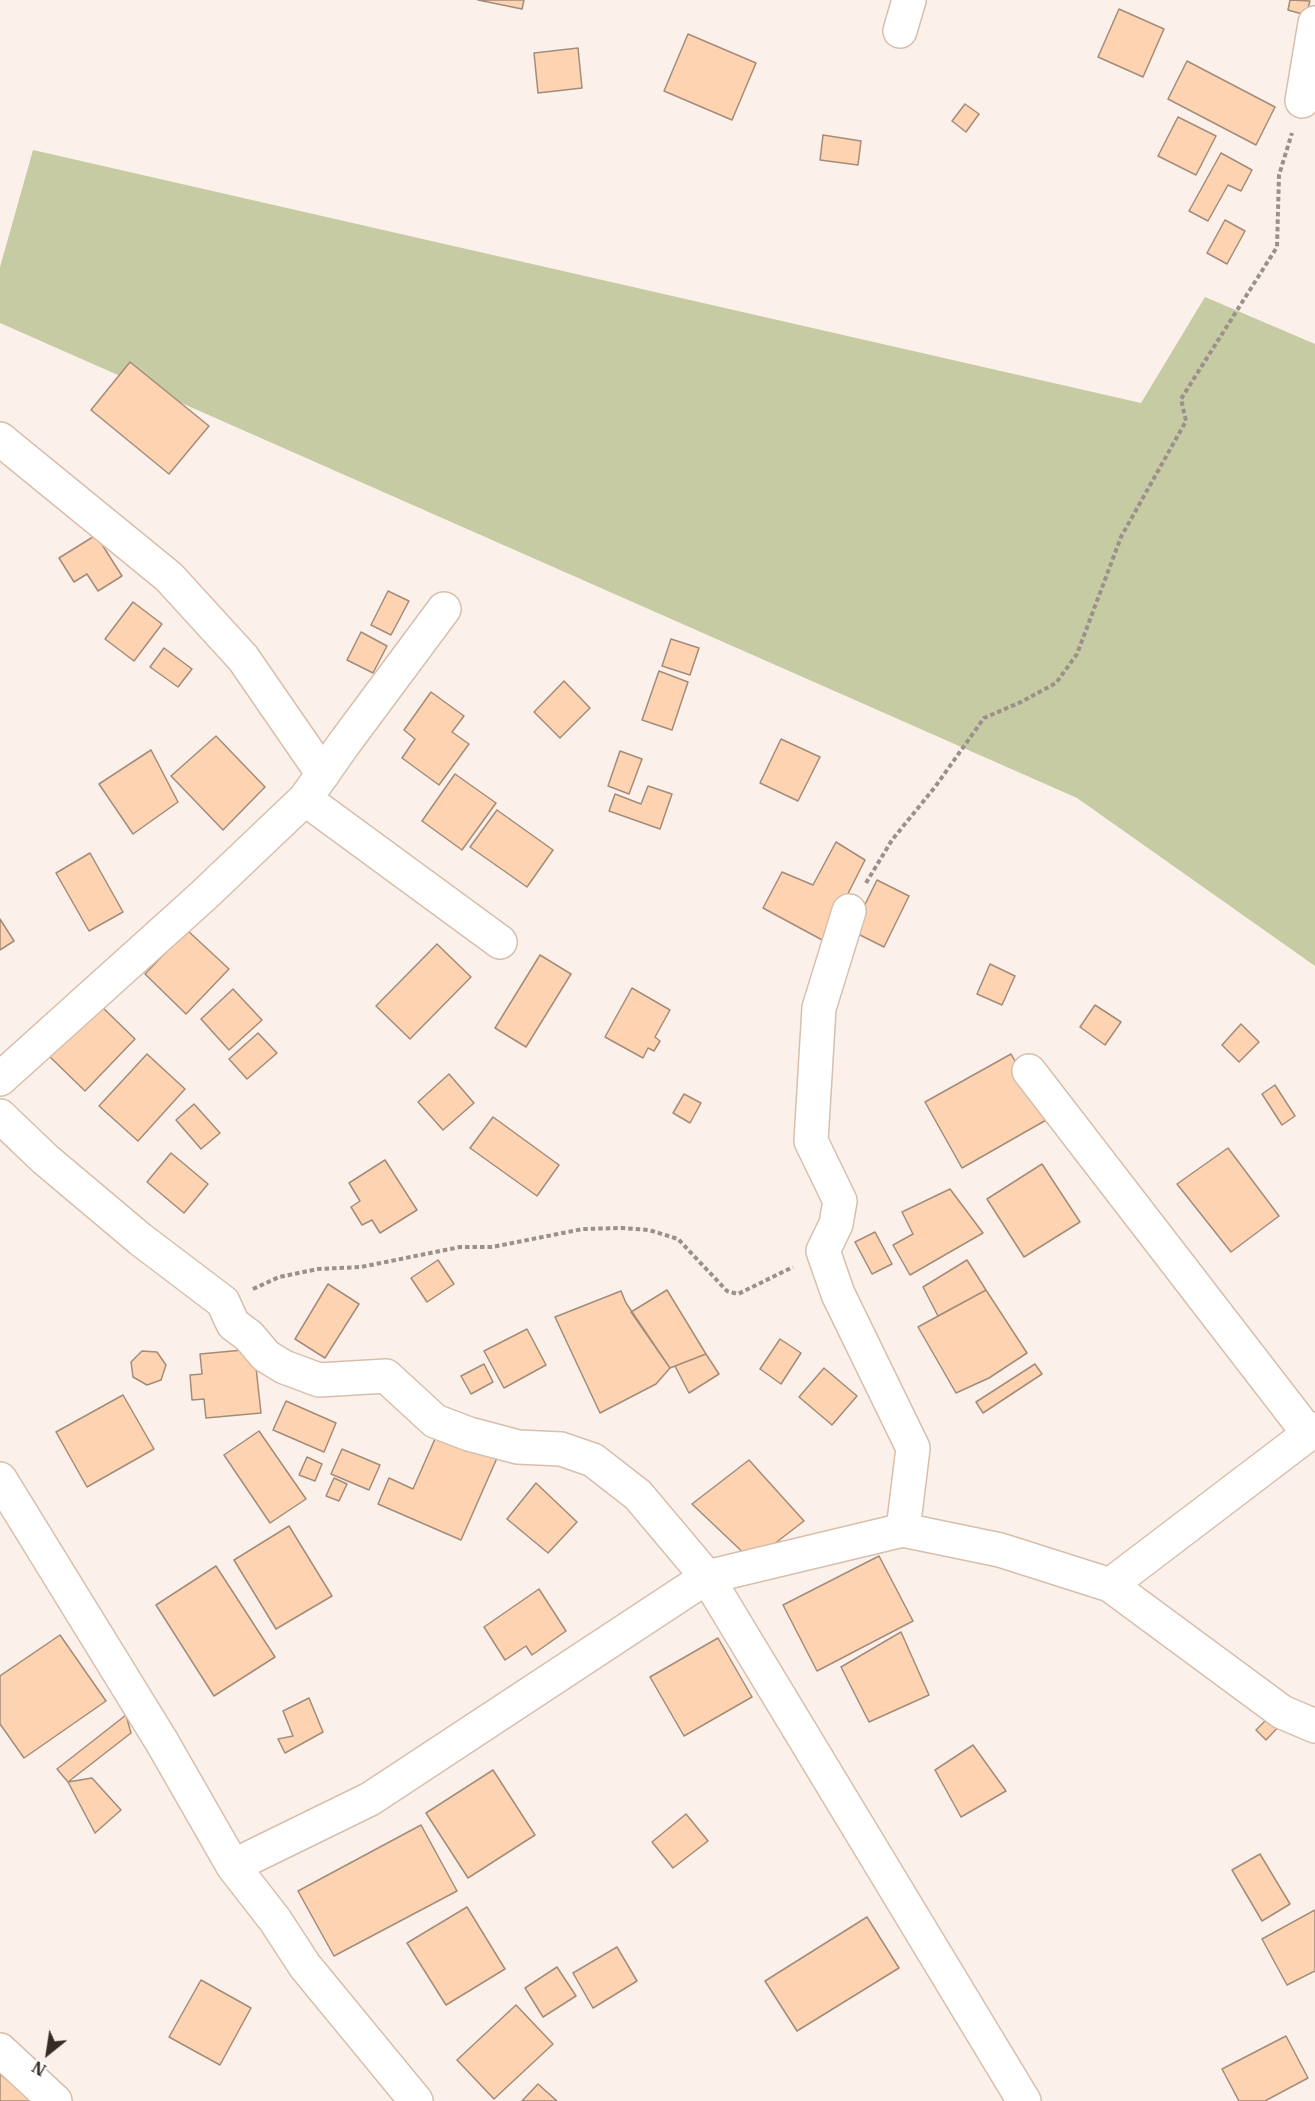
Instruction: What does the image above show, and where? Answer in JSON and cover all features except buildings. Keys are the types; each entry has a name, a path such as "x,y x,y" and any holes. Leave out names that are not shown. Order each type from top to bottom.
{"street":[{"path":"900,31 909,0"},
{"path":"1302,101 1315,23"},
{"path":"0,439 169,577 243,658 314,786 500,942"},
{"path":"0,1080 203,896 314,786 444,609"},
{"path":"849,911 819,1008 811,1141 840,1201 836,1224 823,1251 838,1294 913,1448 903,1530"},
{"path":"1029,1071 1312,1431 1110,1585"},
{"path":"0,1116 45,1159 140,1239 222,1302 233,1324 249,1336 266,1356 284,1367 319,1380 386,1376 435,1421 469,1434 518,1447 561,1449 593,1460 638,1495 707,1577 1024,2101"},
{"path":"0,1479 162,1742 233,1866 275,1920 305,1966 416,2101"},
{"path":"233,1866 370,1798 707,1577 903,1530 1000,1550 1110,1585 1282,1712 1315,1726"},
{"path":"0,2050 55,2101"}],"path":[{"path":"849,911 892,840 935,787 984,718 1056,683 1077,654 1121,537 1186,421 1181,399 1277,247 1279,175 1302,101"},
{"path":"222,1302 279,1277 318,1269 362,1268 459,1246 492,1247 584,1229 649,1230 678,1239 727,1291 738,1294 823,1251"}],"green space":[{"path":"33,150 1141,403 1205,297 1315,344 1315,966 1077,798 0,323 0,267"}]}
